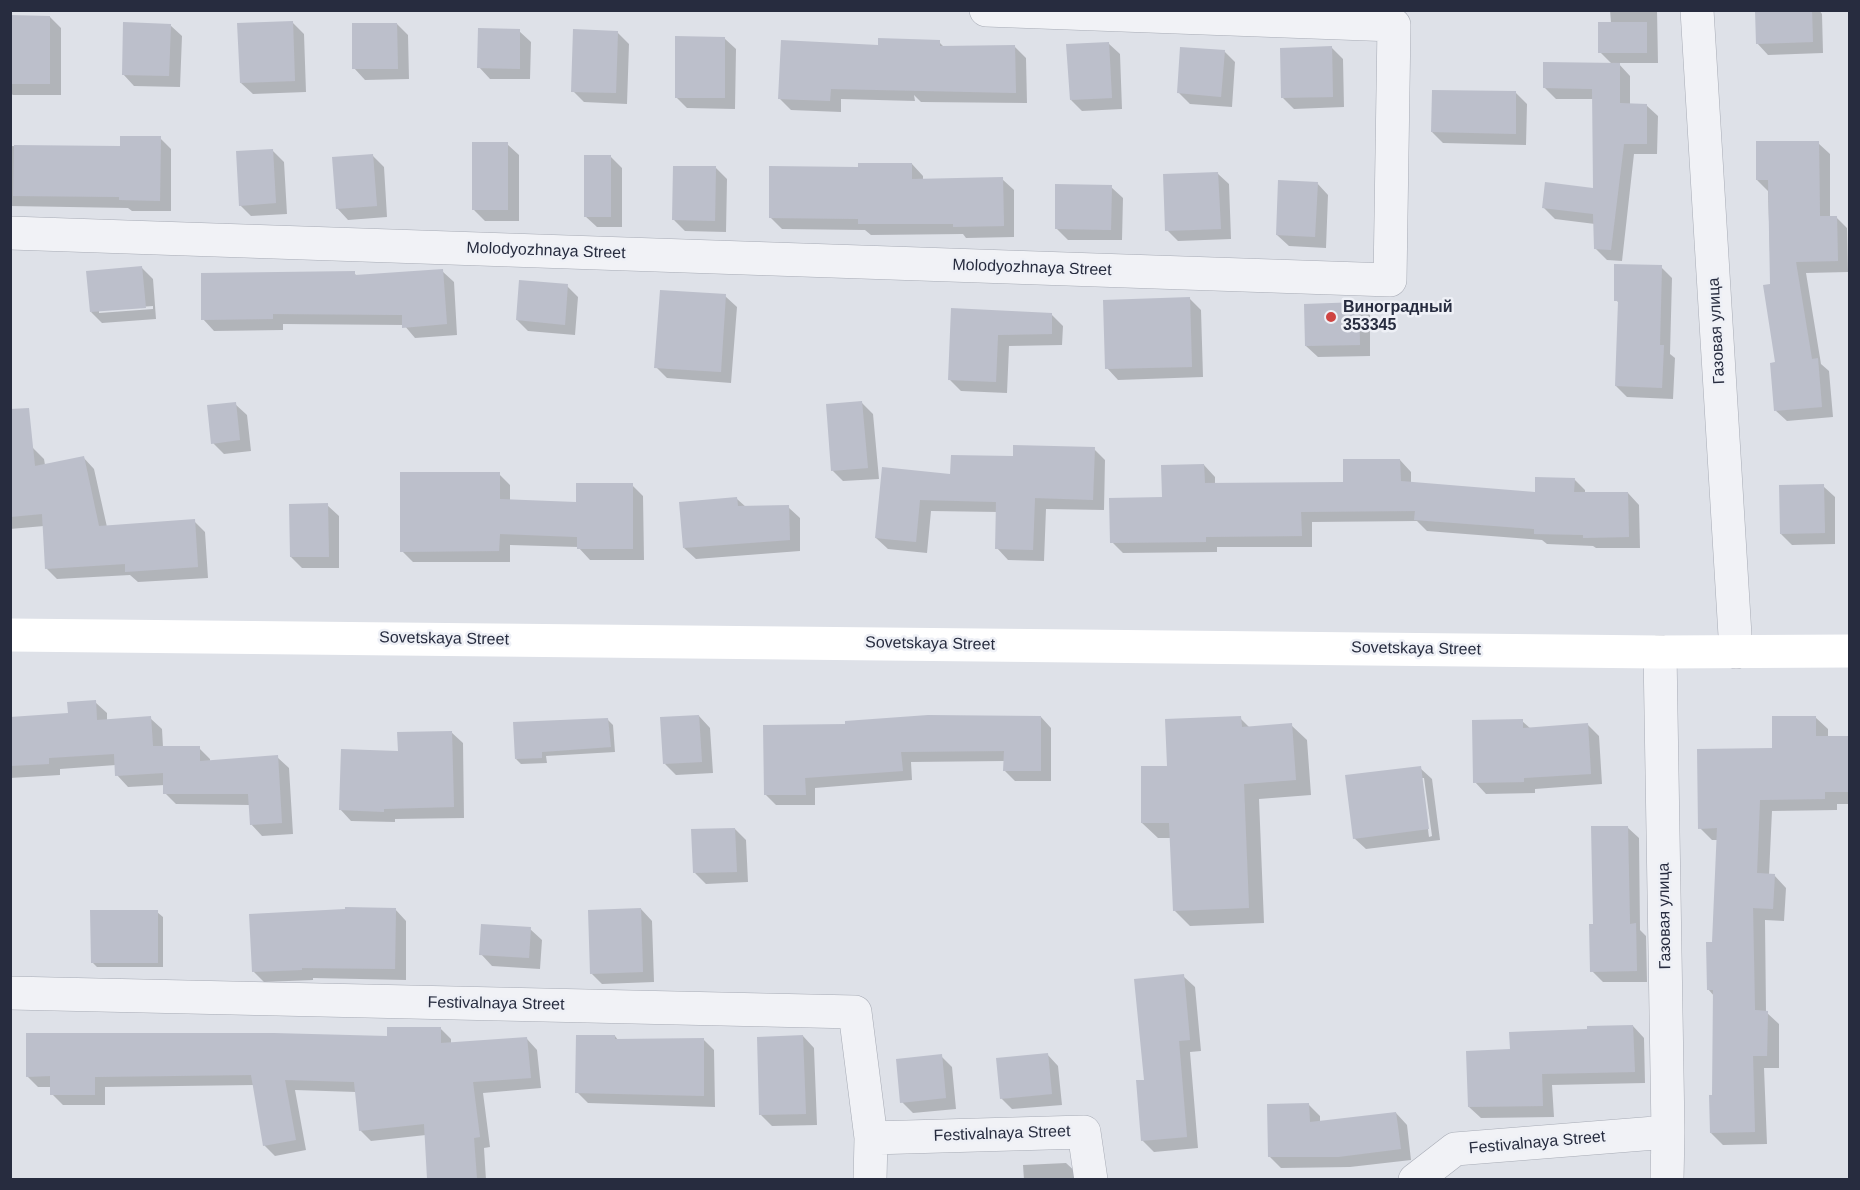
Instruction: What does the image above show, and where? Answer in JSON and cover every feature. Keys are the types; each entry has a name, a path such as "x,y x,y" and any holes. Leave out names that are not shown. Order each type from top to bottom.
{"main road":[{"name":"Sovetskaya Street","path":"10,635 1660,652 1850,651"}],"street":[{"name":"Molodyozhnaya Street","path":"10,232 1390,280 1394,25 986,10"},
{"name":"Газовая улица","path":"1697,10 1736,652"},
{"name":"Газовая улица","path":"1660,652 1667,1179"},
{"name":"Festivalnaya Street","path":"10,993 855,1012 871,1138 870,1179"},
{"name":"Festivalnaya Street","path":"871,1138 1084,1132 1091,1179"},
{"name":"Festivalnaya Street","path":"1415,1179 1455,1149 1668,1132"}],"building":[{"path":"1755,10 1812,10 1813,42 1756,44"},
{"path":"10,15 50,16 50,84 10,84"},
{"path":"293,21 295,81 240,83 237,23"},
{"path":"123,22 171,24 169,76 122,75"},
{"path":"1598,22 1647,22 1647,53 1598,53"},
{"path":"352,23 397,23 398,69 352,69"},
{"path":"478,28 520,29 520,69 477,68"},
{"path":"573,29 618,31 616,93 571,92"},
{"path":"675,36 725,37 725,98 675,98"},
{"path":"878,38 940,40 940,46 1015,45 1016,93 831,89 830,101 778,99 781,40 878,45"},
{"path":"1109,42 1112,98 1070,100 1066,44"},
{"path":"1332,46 1333,97 1281,98 1280,48"},
{"path":"1180,47 1225,50 1221,97 1177,93"},
{"path":"1543,62 1620,63 1620,103 1647,104 1647,144 1624,144 1611,250 1594,249 1593,214 1542,208 1545,182 1593,188 1592,89 1543,88"},
{"path":"1432,90 1516,91 1516,134 1431,132"},
{"path":"120,136 161,136 160,201 119,200 119,197 13,196 14,145 120,146"},
{"path":"1756,141 1819,141 1820,216 1837,216 1838,261 1796,262 1812,359 1818,358 1822,407 1774,411 1770,363 1775,362 1763,285 1770,284 1768,180 1756,180"},
{"path":"472,142 508,142 508,210 472,210"},
{"path":"273,149 276,203 239,206 236,151"},
{"path":"373,154 377,206 336,209 332,157"},
{"path":"584,155 611,155 611,217 584,217"},
{"path":"858,163 912,163 912,179 1003,177 1004,226 858,224 858,219 769,218 769,166 858,167"},
{"path":"673,166 716,166 715,221 672,220"},
{"path":"1218,172 1221,229 1165,231 1163,174"},
{"path":"1278,180 1318,182 1315,237 1276,235"},
{"path":"1055,184 1112,185 1111,230 1055,229"},
{"path":"1614,264 1662,265 1660,345 1664,345 1662,388 1615,386 1618,301 1614,301"},
{"path":"142,266 146,308 90,312 86,271"},
{"path":"443,269 447,324 402,328 402,315 273,314 273,319 201,320 201,273 355,271 355,275"},
{"path":"519,280 568,284 565,325 516,320"},
{"path":"660,290 726,294 721,372 654,368"},
{"path":"1190,297 1192,367 1105,369 1103,300"},
{"path":"1359,302 1360,345 1305,346 1304,304"},
{"path":"951,308 1052,313 1052,334 998,335 996,382 948,380"},
{"path":"862,401 868,468 831,471 826,404"},
{"path":"236,402 240,440 211,444 207,405"},
{"path":"29,408 35,466 84,456 99,526 195,519 198,567 125,572 125,564 45,569 42,514 10,517 10,409"},
{"path":"1013,445 1095,447 1093,500 1035,498 1033,550 995,549 996,502 920,500 916,542 875,538 882,467 950,474 951,455 1013,456"},
{"path":"1343,459 1400,459 1401,481 1535,492 1535,477 1575,478 1574,492 1628,492 1629,537 1583,538 1583,535 1534,534 1534,529 1414,520 1415,511 1301,512 1302,536 1206,537 1206,542 1110,543 1109,498 1162,497 1161,465 1204,464 1205,483 1343,482"},
{"path":"400,472 500,472 500,499 576,502 576,483 633,483 633,549 577,549 577,537 500,534 499,551 400,552"},
{"path":"1824,484 1825,533 1780,534 1779,485"},
{"path":"737,497 738,506 789,505 790,540 683,548 679,502"},
{"path":"328,503 329,557 290,557 289,504"},
{"path":"96,700 97,720 151,716 153,746 200,746 200,761 278,755 282,823 250,825 248,794 163,794 163,773 115,776 114,754 49,758 49,764 10,766 10,717 68,713 67,702"},
{"path":"699,715 702,762 663,764 660,717"},
{"path":"928,715 1041,716 1041,771 1003,771 1004,751 901,752 903,771 805,778 806,795 764,795 763,725 845,724 845,721"},
{"path":"1241,716 1242,727 1292,723 1296,780 1244,784 1249,908 1173,911 1169,823 1141,823 1141,766 1167,766 1165,719"},
{"path":"1772,716 1816,716 1816,736 1850,736 1850,792 1825,792 1825,799 1760,800 1757,873 1775,874 1773,909 1753,908 1755,1010 1768,1011 1767,1056 1753,1056 1755,1132 1710,1133 1713,990 1707,990 1706,942 1712,942 1717,828 1698,829 1697,749 1772,748"},
{"path":"608,718 611,747 542,752 542,758 515,759 513,722"},
{"path":"1523,719 1523,728 1588,723 1591,774 1524,778 1524,782 1473,783 1472,720"},
{"path":"452,731 454,807 384,809 384,812 339,810 341,749 398,751 397,732"},
{"path":"1421,766 1429,829 1353,839 1345,775"},
{"path":"1591,826 1628,826 1630,924 1636,923 1637,971 1590,972 1589,924 1593,924"},
{"path":"735,828 737,872 693,873 691,829"},
{"path":"345,907 396,908 395,969 302,968 302,970 252,972 249,914 345,909"},
{"path":"641,908 643,972 590,974 588,910"},
{"path":"90,910 158,910 158,963 91,963"},
{"path":"481,924 531,927 529,958 479,955"},
{"path":"1184,974 1190,1040 1179,1041 1187,1137 1141,1141 1136,1080 1144,1080 1134,979"},
{"path":"1633,1025 1635,1072 1542,1074 1543,1106 1468,1107 1466,1051 1510,1049 1509,1032"},
{"path":"387,1027 441,1027 441,1043 527,1037 531,1078 473,1082 480,1137 474,1138 477,1179 427,1179 424,1124 359,1131 354,1082 285,1080 296,1140 263,1146 251,1075 95,1077 95,1095 50,1095 50,1076 26,1077 26,1033 274,1033 387,1036"},
{"path":"576,1035 615,1035 615,1039 704,1038 704,1096 575,1093"},
{"path":"803,1035 806,1114 759,1115 757,1037"},
{"path":"1048,1053 1052,1094 1000,1099 996,1058"},
{"path":"942,1054 946,1098 900,1103 896,1059"},
{"path":"1309,1103 1310,1122 1396,1112 1401,1149 1338,1157 1268,1157 1267,1104"}],"place":[{"name":"Виноградный 353345","path":"1331,317"}]}
